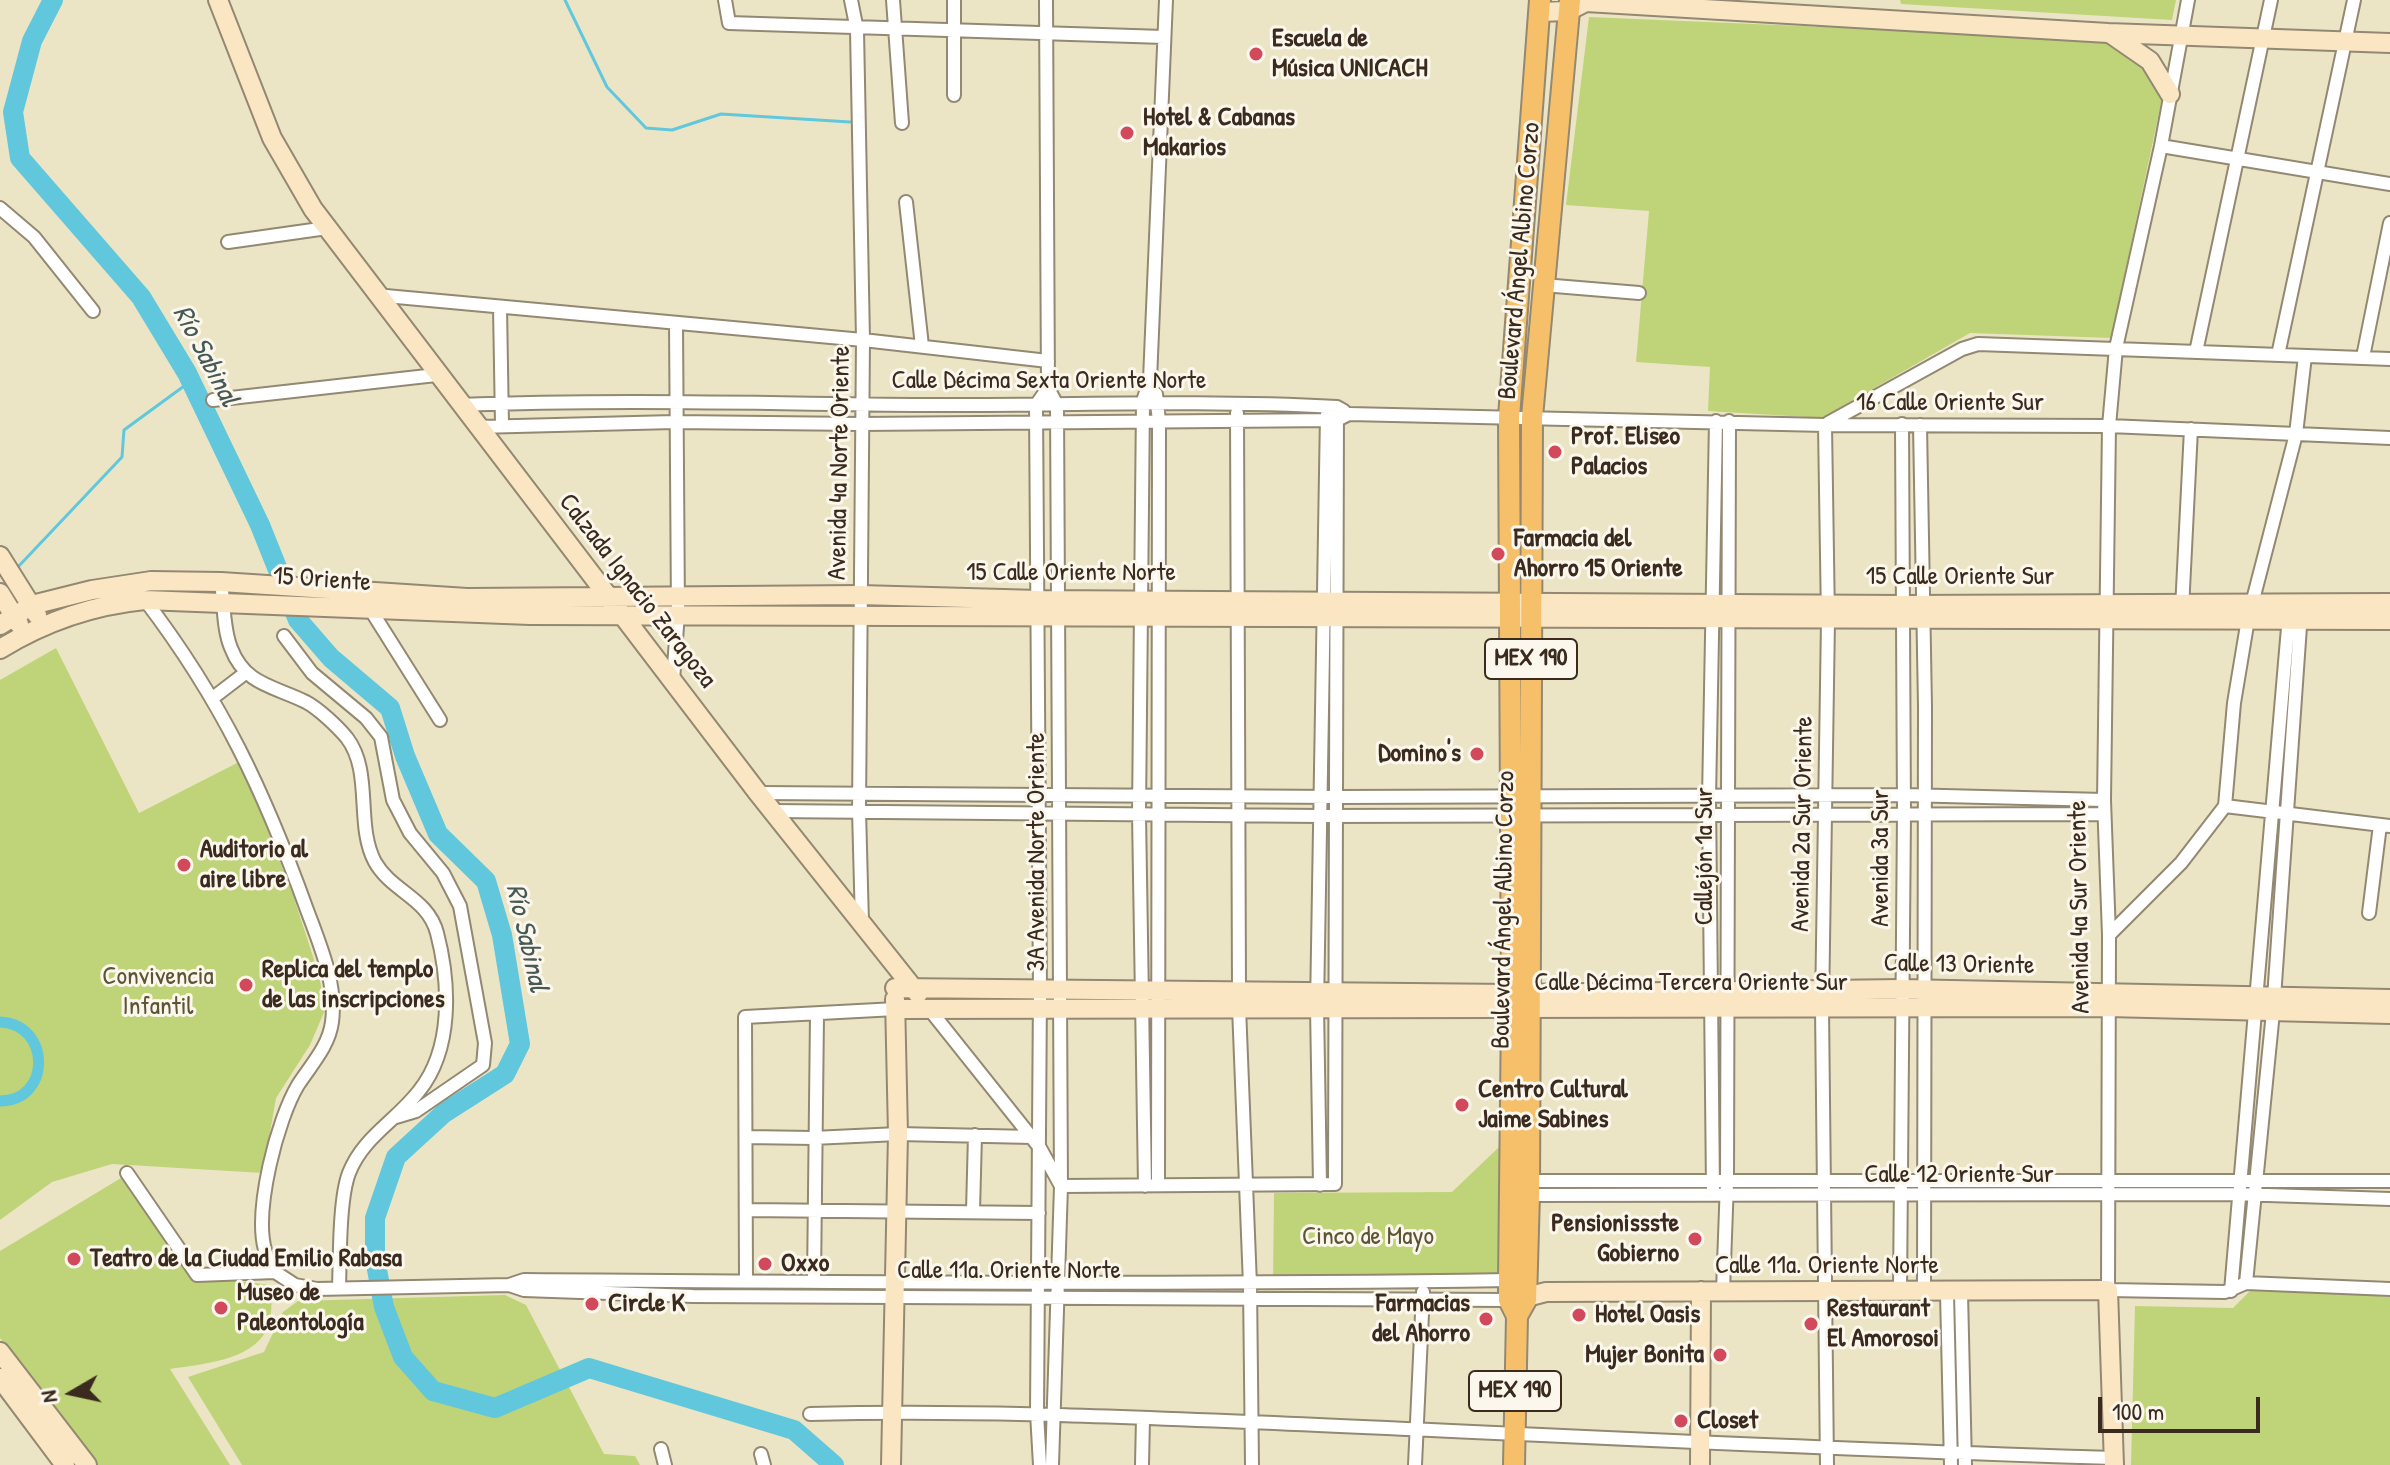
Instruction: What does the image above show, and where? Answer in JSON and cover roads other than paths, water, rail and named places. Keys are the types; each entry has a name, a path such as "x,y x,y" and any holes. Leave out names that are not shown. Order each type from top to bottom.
{"main road":[{"name":"Boulevard Ángel Albino Corzo","path":"1517,1296 1521,805 1531,610 1532,417 1543,285 1577,3"},
{"name":"Boulevard Ángel Albino Corzo","path":"1521,805 1509,610 1509,417 1539,6"},
{"name":"Boulevard Ángel Albino Corzo","path":"1517,1296 1529,1188 1520,1002"},
{"name":"MEX 190","path":"1514,1465 1517,1296"}],"street":[{"name":"Calzada Ignacio Zaragoza","path":"218,0 272,138 327,228 436,375 758,793 1036,1142 1061,1186"},
{"path":"725,0 729,23 857,30 1164,37"},
{"name":"Avenida 4a Norte Oriente","path":"851,0 857,30 863,340 860,404 859,810 862,926"},
{"path":"893,0 902,123"},
{"path":"954,0 954,95"},
{"path":"1046,0 1048,388 1057,405"},
{"path":"1149,999 1157,796 1142,421 1143,401 1150,380 1166,0"},
{"name":"Avenida 4a Sur Oriente","path":"2114,1462 2106,1179 2109,935 2104,814 2109,426 2116,348 2161,146 2188,0"},
{"path":"2196,352 2271,0"},
{"path":"2278,355 2320,173 2354,0"},
{"path":"1539,6 1577,3 2180,37 2390,43"},
{"path":"2108,33 2150,61 2170,94"},
{"path":"2161,146 2390,184"},
{"path":"906,202 922,346"},
{"path":"0,208 34,237 93,311"},
{"path":"2363,357 2390,223"},
{"path":"228,242 327,228"},
{"path":"1543,285 1639,293"},
{"path":"375,295 863,340 1048,361"},
{"path":"500,307 502,425"},
{"path":"673,680 678,604 674,422 676,324"},
{"path":"1825,425 1962,349 1978,344 2390,359"},
{"path":"2109,935 2181,863 2225,806 2234,703 2251,612 2296,434 2305,356"},
{"path":"213,400 436,375"},
{"path":"1150,380 1158,401 1159,421 1139,814 1149,999 1151,1186"},
{"path":"1036,405 1048,388"},
{"name":"Calle Décima Sexta Oriente Norte","path":"460,405 674,402 1057,405 1158,401 1237,402 1335,413 1509,417"},
{"path":"1237,402 1241,795 1238,814 1239,999 1252,1465"},
{"name":"3A Avenida Norte Oriente","path":"1036,405 1059,814 1061,1186 1052,1465"},
{"name":"3A Avenida Norte Oriente","path":"1040,1465 1036,1142 1040,999 1039,796 1057,405"},
{"path":"1061,1186 1335,1184 1320,796 1335,413"},
{"name":"Calle Décima Sexta Oriente Norte","path":"477,427 674,422 1237,421 1335,413"},
{"name":"16 Calle Oriente Sur","path":"1509,417 1825,425 2109,426 2390,438"},
{"name":"Callejón 1a Sur","path":"1719,1000 1727,813 1727,738 1720,611 1722,421"},
{"name":"Avenida 3a Sur","path":"1900,1293 1904,813 1902,424"},
{"name":"Avenida 2a Sur Oriente","path":"1825,425 1828,611 1822,999 1827,1465"},
{"name":"Avenida 3a Sur","path":"1920,425 1925,707 1924,1292"},
{"path":"2182,612 2191,429"},
{"path":"1904,543 1923,542"},
{"path":"0,556 43,625"},
{"name":"15 Oriente","path":"7,621 32,605 92,590 151,581 222,591 307,597 371,610 617,607"},
{"path":"222,591 230,646 244,674 308,703 348,739 359,770 366,837 376,863 394,884 423,904 437,932 447,1015 440,1049 421,1090 364,1144 347,1176 343,1288"},
{"name":"15 Oriente","path":"24,634 114,603 222,591"},
{"path":"361,592 440,720"},
{"name":"15 Oriente","path":"307,597 361,592 617,607"},
{"path":"0,649 24,634 7,621 1,594"},
{"path":"127,1173 197,1275 275,1272 264,1248 263,1217 274,1150 280,1126 297,1088 323,1050 332,1024 332,997 325,960 282,840 214,697 191,660 145,600"},
{"name":"15 Calle Oriente Sur","path":"1924,613 2107,602 2182,612"},
{"name":"15 Calle Oriente Sur","path":"2295,612 2390,603"},
{"name":"15 Calle Oriente Norte","path":"617,607 678,604 1531,610"},
{"path":"1320,1185 1326,1000 1337,816 1329,608"},
{"name":"15 Calle Oriente Sur","path":"1531,610 1924,613 2106,622 2182,612 2295,612 2390,620"},
{"name":"Callejón 1a Sur","path":"1720,611 1710,738 1709,798 1719,1000 1723,1291"},
{"path":"2246,1283 2258,1181 2273,810 2281,715 2295,612"},
{"path":"2231,1291 2237,1194 2265,1004 2288,812 2296,716 2295,612"},
{"path":"284,636 312,673 366,718 381,737 393,800 410,833 443,873 460,906 485,1043 483,1065 416,1111 393,1118"},
{"path":"214,697 244,674"},
{"path":"1903,706 1925,707"},
{"path":"2281,715 2296,716"},
{"path":"1710,738 1727,738"},
{"path":"758,793 860,791 1039,796 1320,796 1521,805 1583,813 2104,814"},
{"path":"772,811 1337,816 1521,805 1583,796 1904,795 2104,800"},
{"path":"1583,796 1583,813"},
{"path":"2225,806 2385,825 2369,913"},
{"path":"891,1465 898,1134 895,964"},
{"name":"Calle Décima Tercera Oriente Sur","path":"895,988 1060,1000 1719,1000"},
{"name":"Calle 13 Oriente","path":"1719,1000 1924,998 2265,1004 2390,999"},
{"name":"Calle Décima Tercera Oriente Sur","path":"896,1009 930,1010 1040,999"},
{"path":"2265,1004 2390,1014"},
{"path":"746,1281 745,1017 896,1009"},
{"path":"814,1281 812,1211 817,1015"},
{"path":"1902,1108 1923,1109"},
{"path":"973,1211 975,1135"},
{"path":"747,1137 975,1135 1036,1142"},
{"name":"Calle 12 Oriente Sur","path":"1586,1188 1622,1196 1826,1181 1902,1179 2390,1181"},
{"path":"1622,1196 1623,1181"},
{"name":"Calle 12 Oriente Sur","path":"1529,1188 1586,1188 1623,1181 1826,1197 2237,1194 2390,1199"},
{"path":"747,1210 1039,1213"},
{"name":"Calle 11a. Oriente Norte","path":"275,1272 295,1285 343,1288 509,1285 524,1280 814,1281 1059,1298 1423,1282 1517,1296"},
{"path":"692,1281 693,1296"},
{"name":"Calle 11a. Oriente Norte","path":"509,1285 524,1290 693,1296 1059,1281 1423,1299 1546,1292 1954,1293 2108,1290"},
{"path":"1415,1465 1423,1282"},
{"path":"2108,1290 2231,1291 2246,1283 2390,1289"},
{"path":"1700,1465 1701,1291"},
{"path":"1954,1293 1965,1459"},
{"path":"1951,1460 1954,1293"},
{"path":"0,1352 65,1465"},
{"path":"0,1378 19,1388 87,1465"},
{"path":"810,1414 1052,1413 1417,1427 1827,1448 1951,1460 2114,1462"},
{"path":"1142,1465 1143,1418"},
{"path":"661,1449 665,1465"}],"waterway":[{"name":"Río Sabinal","path":"53,0 32,41 13,112 20,158 141,297 187,373 260,525 298,620 331,658 390,708 405,756 438,834 486,881 502,935 520,1044 505,1074 444,1113 396,1157 375,1218 375,1259 384,1307 403,1357 433,1391 495,1408 589,1368 794,1430 834,1465"},
{"path":"565,0 607,87 646,128 672,130 721,114 850,122"},
{"path":"17,568 122,457 124,430 191,381"},
{"path":"0,1022 17,1026 29,1035 39,1062 29,1089 17,1098 0,1101"}],"place":[{"name":"Escuela de Música UNICACH","path":"1256,54"},
{"name":"Hotel & Cabanas Makarios","path":"1127,133"},
{"name":"Prof. Eliseo Palacios","path":"1555,452"},
{"name":"Farmacia del Ahorro 15 Oriente","path":"1498,554"},
{"name":"Domino's","path":"1477,754"},
{"name":"Auditorio al aire libre","path":"184,865"},
{"name":"Replica del templo de las inscripciones","path":"246,985"},
{"name":"Centro Cultural Jaime Sabines","path":"1462,1105"},
{"name":"Pensionissste Gobierno","path":"1695,1239"},
{"name":"Teatro de la Ciudad Emilio Rabasa","path":"74,1259"},
{"name":"Oxxo","path":"765,1264"},
{"name":"Circle K","path":"592,1304"},
{"name":"Museo de Paleontología","path":"221,1308"},
{"name":"Hotel Oasis","path":"1579,1315"},
{"name":"Farmacias del Ahorro","path":"1486,1319"},
{"name":"Restaurant El Amorosoi","path":"1811,1324"},
{"name":"Mujer Bonita","path":"1720,1355"},
{"name":"Closet","path":"1681,1421"}],"park label":[{"name":"Convivencia Infantil","path":"158,992"},
{"name":"Cinco de Mayo","path":"1368,1237"}]}
